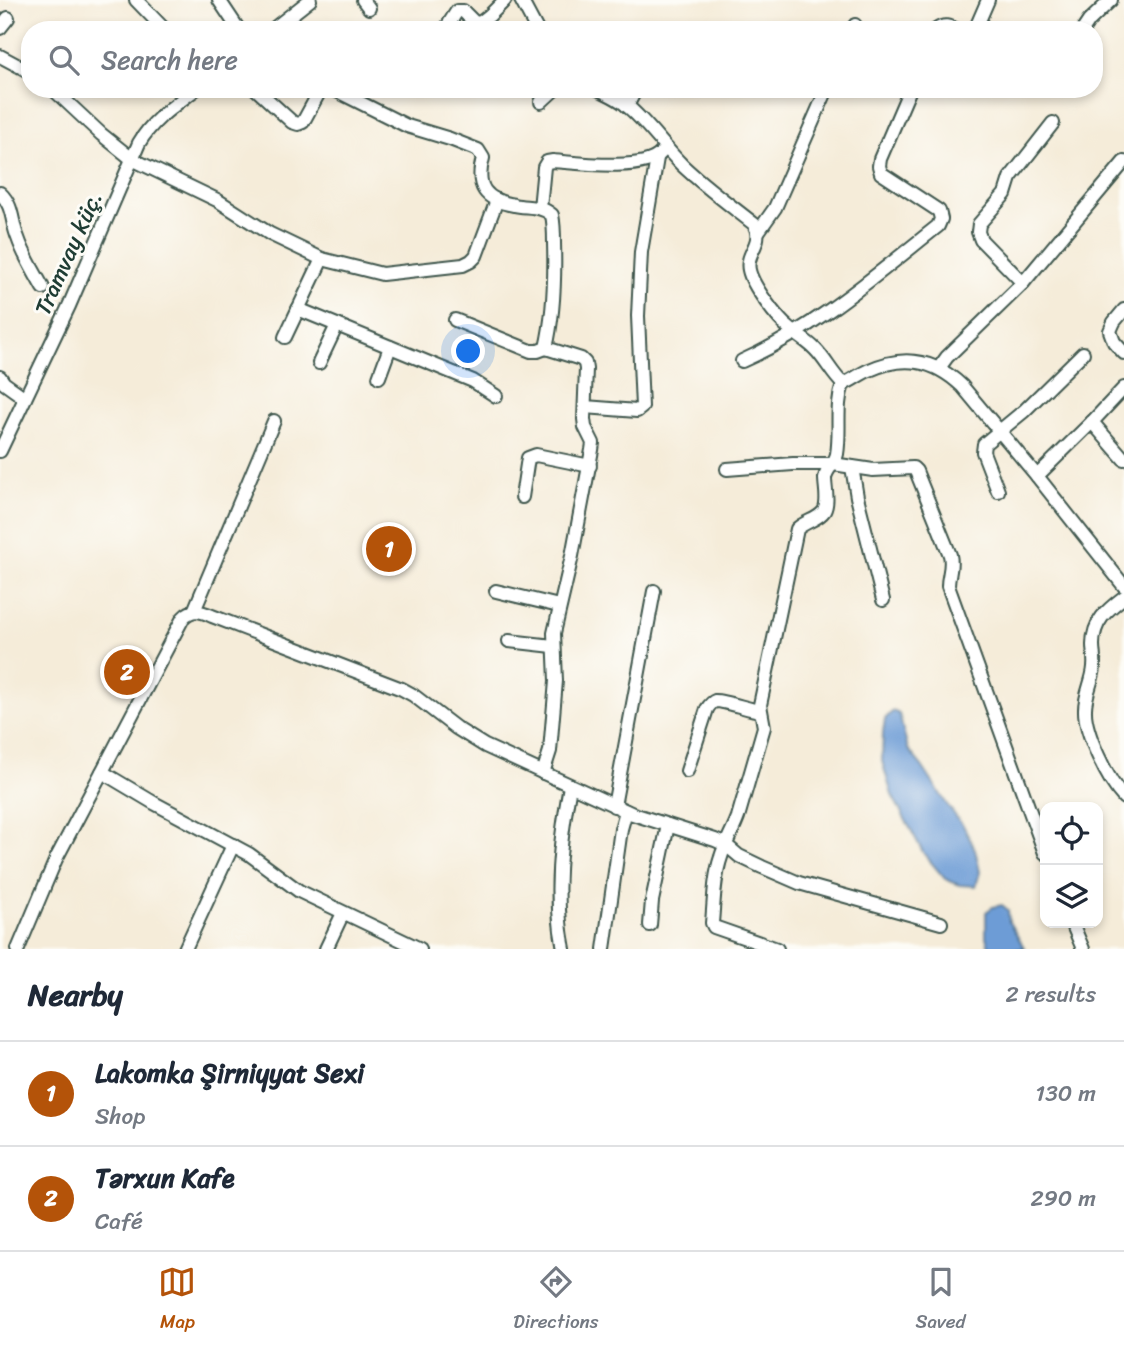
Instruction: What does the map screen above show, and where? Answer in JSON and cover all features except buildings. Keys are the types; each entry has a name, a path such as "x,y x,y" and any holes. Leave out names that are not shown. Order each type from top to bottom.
{"street":[{"path":"136,0 156,21"},
{"path":"219,0 233,21"},
{"path":"283,21 310,0"},
{"path":"483,21 505,0"},
{"path":"521,0 532,21"},
{"path":"979,21 988,0"},
{"path":"1089,21 1111,0"},
{"path":"451,21 457,11 461,10 473,21"},
{"path":"0,57 21,68"},
{"path":"63,98 132,159 217,200 270,234 322,259 382,274 463,265 471,261 476,256 497,200"},
{"name":"Tramvay küç.","path":"0,451 146,132 155,121 184,98"},
{"path":"266,98 292,122 298,124 303,121 316,98"},
{"path":"351,98 407,126 478,150 483,158 480,177 486,194 514,205 540,208 552,215 554,276 546,348"},
{"path":"541,103 546,98"},
{"path":"615,98 644,122 661,153 687,169 754,224 758,240 748,267 751,279 785,324 817,351 843,384"},
{"path":"627,106 631,98"},
{"path":"758,232 775,208 823,98"},
{"path":"742,361 796,333 938,226 942,219 939,211 881,173 879,166 906,98"},
{"path":"1023,283 981,240 979,223 1005,194 1010,178 1053,123"},
{"path":"540,208 544,167 547,162 627,165 661,153"},
{"path":"584,407 637,411 642,407 638,316 641,252 661,153"},
{"path":"939,368 1023,283 1124,162"},
{"path":"0,193 7,200 16,236 43,288"},
{"path":"285,337 322,259"},
{"path":"298,309 473,381 496,396"},
{"path":"1124,310 1110,331 1114,342 1124,353"},
{"path":"455,320 531,351 546,348 581,359 585,363 584,419 593,443 572,556 554,633 556,681 550,751 543,773"},
{"path":"319,363 337,325"},
{"path":"379,377 390,347"},
{"path":"998,491 983,452 984,444 1024,411 1083,353"},
{"path":"777,949 713,927 717,872 734,830 764,727 760,705 797,529 801,524 818,517 826,507 825,477 836,457 838,399 843,384 888,363 908,361 925,363 950,375 1037,476 1124,586"},
{"path":"0,377 25,398"},
{"path":"1037,476 1124,388"},
{"path":"194,611 274,421"},
{"path":"1092,422 1124,459"},
{"path":"522,497 528,458 532,456 590,466"},
{"path":"727,469 833,464 873,470 913,468 916,471 950,555 952,564 948,586 1040,839"},
{"path":"852,467 883,600"},
{"path":"496,591 559,606"},
{"path":"604,949 621,829 620,808 654,591"},
{"path":"1124,597 1104,612 1098,621 1094,633 1094,668 1085,712 1099,757 1115,788 1124,798"},
{"path":"18,949 56,859 183,618 194,611 212,615 402,689 485,746 620,808 726,845 739,856 799,883 941,923"},
{"path":"509,641 553,646"},
{"path":"687,771 707,709 712,703 717,701 760,711"},
{"path":"102,772 233,845 266,865 299,891 420,949"},
{"path":"564,949 559,928 558,899 560,856 570,786"},
{"path":"650,925 652,901 668,825"},
{"path":"185,949 233,845"},
{"path":"326,949 343,913"},
{"path":"1074,928 1083,949"}],"water":[{"path":"893,711 899,714 908,749 964,827 975,849 980,872 976,886 959,885 945,879 924,854 892,795 882,761 885,719"},
{"path":"1002,905 1008,910 1009,922 1025,949 990,949 986,937 986,912"}],"place":[{"name":"Lakomka Şirniyyat Sexi","path":"389,549"},
{"name":"Tərxun Kafe","path":"127,672"}]}
